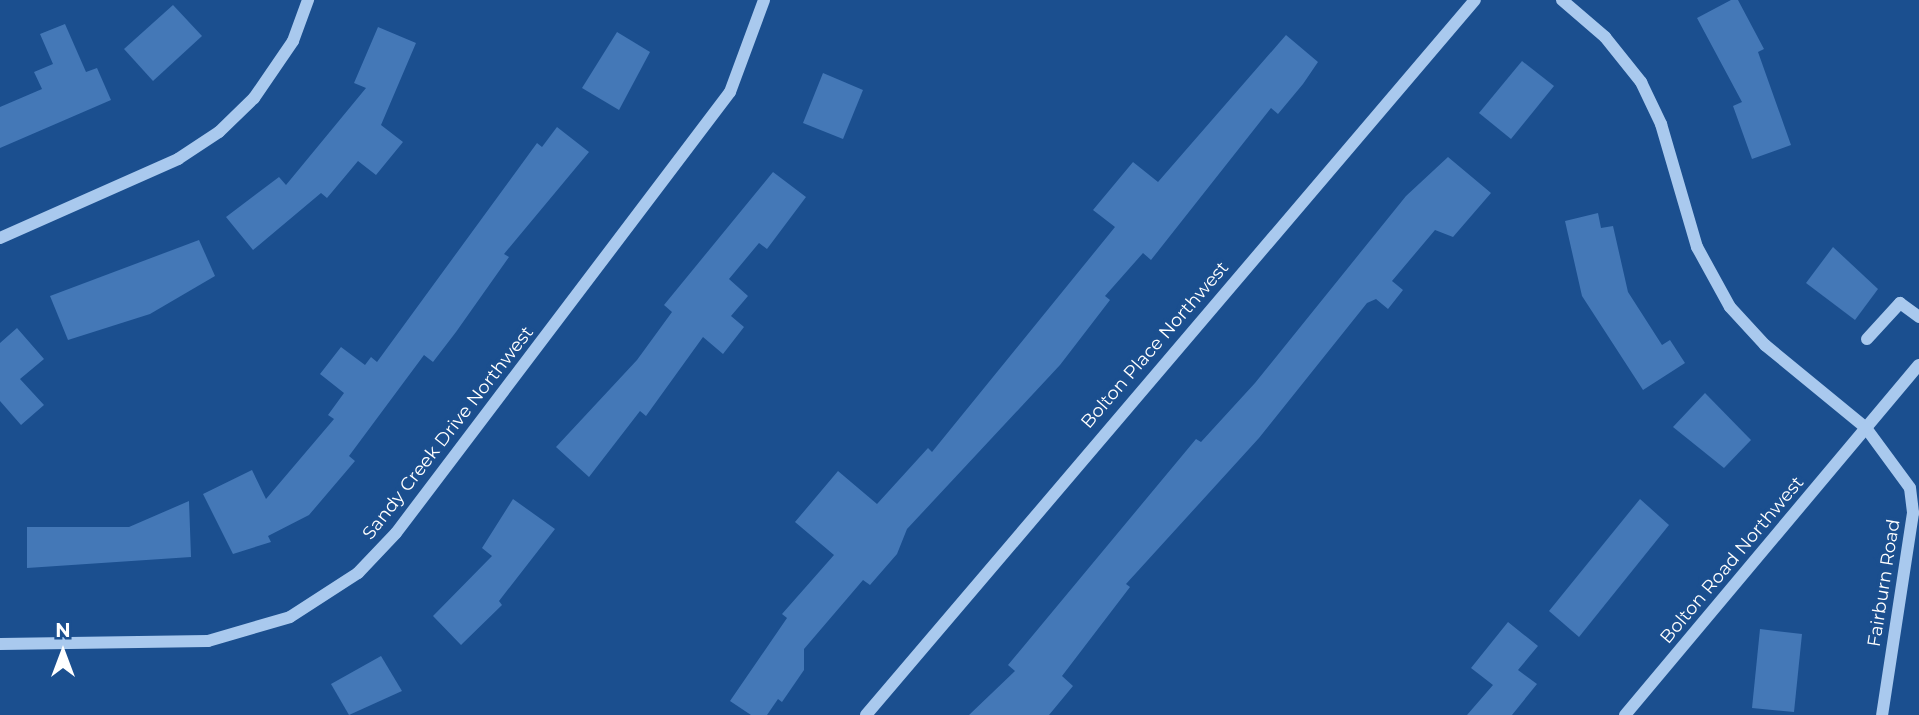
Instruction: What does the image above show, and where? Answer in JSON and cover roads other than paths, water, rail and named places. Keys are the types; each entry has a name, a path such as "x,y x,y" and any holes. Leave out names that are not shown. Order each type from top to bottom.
{"street":[{"path":"0,238 178,159 219,132 262,86 293,41 309,0"},
{"name":"Sandy Creek Drive Northwest","path":"0,644 208,641 290,617 358,573 397,533 730,92 764,0"},
{"name":"Bolton Place Northwest","path":"866,715 1475,0"},
{"name":"Fairburn Road","path":"1562,0 1605,37 1641,82 1661,124 1697,247 1730,307 1765,345 1866,428 1899,468 1913,513 1882,715"},
{"path":"1867,339 1900,303 1919,317"},
{"name":"Bolton Road Northwest","path":"1625,715 1919,365"}]}
